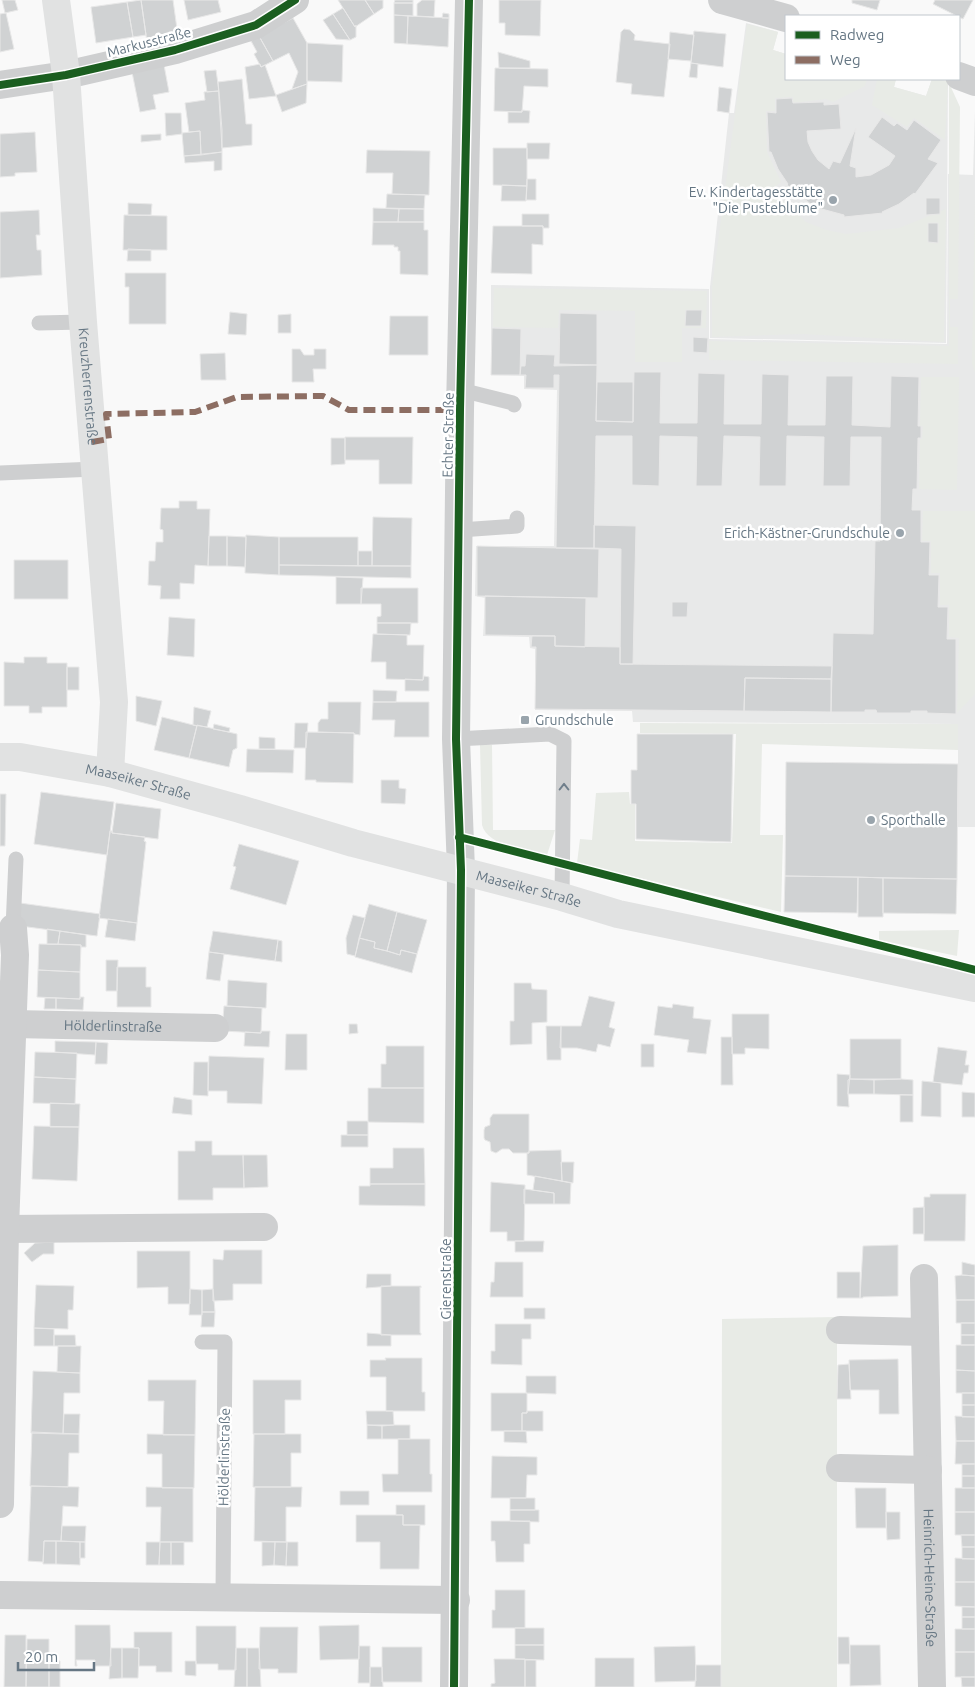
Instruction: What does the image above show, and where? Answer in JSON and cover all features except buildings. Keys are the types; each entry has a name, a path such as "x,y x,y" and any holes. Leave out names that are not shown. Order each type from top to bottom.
{"street":[{"name":"Kreuzherrenstraße","path":"56,0 66,75 83,322 114,702 110,774"},
{"name":"Markusstraße","path":"0,85 66,75 175,50 256,25 295,0"},
{"name":"Echter Straße","path":"461,870 456,739 469,0"},
{"path":"722,0 785,18"},
{"path":"960,76 975,82"},
{"name":"Maaseiker Straße","path":"0,757 20,758 110,774 240,809 353,844 461,870 618,914 975,988"},
{"name":"Gierenstraße","path":"454,1687 461,870"},
{"path":"0,1504 6,1229 15,955 13,928"},
{"name":"Hölderlinstraße","path":"12,1024 214,1028"},
{"path":"6,1229 264,1228"},
{"name":"Heinrich-Heine-Straße","path":"924,1278 932,1687"},
{"path":"840,1330 925,1332"},
{"path":"840,1468 928,1470"},
{"path":"0,1595 456,1600"}],"lane":[{"path":"39,323 83,322"},
{"path":"461,390 513,403 514,405"},
{"path":"0,472 28,465 95,469"},
{"path":"460,530 517,526 517,518"},
{"path":"456,739 550,734 564,741 562,897"},
{"path":"13,928 16,859"},
{"name":"Hölderlinstraße","path":"202,1342 225,1342 223,1596"}],"shaded area":[{"name":"Ev. Kindertagesstätte \"Die Pusteblume\"","path":"746,23 778,32 773,50 785,54 785,80 896,80 894,87 926,96 932,80 948,81 946,343 710,338 710,287 729,113 734,113"},
{"path":"747,24 778,32 773,50 785,54 785,80 867,80 865,86 833,102 826,99 793,103 793,97 775,98 775,111 766,111 767,152 781,182 771,190 806,222 827,230 846,234 899,228 946,209 944,342 803,334 712,337 712,287"},
{"path":"877,80 896,80 894,87 926,96 932,80 948,81 945,140 914,118 907,127 872,105"},
{"path":"949,83 960,107 958,299 950,299 950,327 958,327 958,364 709,360 709,341 949,346"},
{"path":"975,111 975,827 958,827 958,724 633,722 632,711 535,710 535,649 530,648 529,637 483,636 485,598 475,596 476,546 554,546 557,390 524,389 524,376 491,375 491,285 709,289 709,339 947,344 948,174 973,175"},
{"path":"975,193 975,373 972,363"},
{"path":"494,288 707,291 706,328 682,328 682,362 635,362 635,311 559,310 558,328 493,327"},
{"path":"921,377 959,377 957,490 919,489 920,439 922,439 923,426 920,426"},
{"path":"923,511 975,511 975,694 957,713 959,638 949,637 949,605 940,605 940,573 931,573 931,541 922,541"},
{"path":"640,723 958,724 958,750 762,744 760,835 783,835 781,912 577,863 580,839 592,840 596,793 629,792 630,804 635,804 635,841 732,843 736,734 640,733"},
{"path":"480,745 492,745 493,830 555,830 547,855 500,843 486,832 482,825"},
{"path":"959,930 957,956 879,940 879,931"},
{"path":"837,1317 837,1687 721,1687 722,1319"}],"marked path":[{"path":"92,442 109,439 106,414 195,412 237,397 323,396 349,410 460,410"}],"cycle path":[{"path":"0,85 66,75 175,50 256,25 295,0"},
{"path":"454,1687 461,870 456,739 460,410 469,0"},
{"path":"459,837 975,970"}],"place":[{"name":"Ev. Kindertagesstätte \"Die Pusteblume\"","path":"833,200"},
{"name":"Erich-Kästner-Grundschule","path":"900,533"},
{"name":"Grundschule","path":"525,720"},
{"name":"Sporthalle","path":"871,820"}]}
